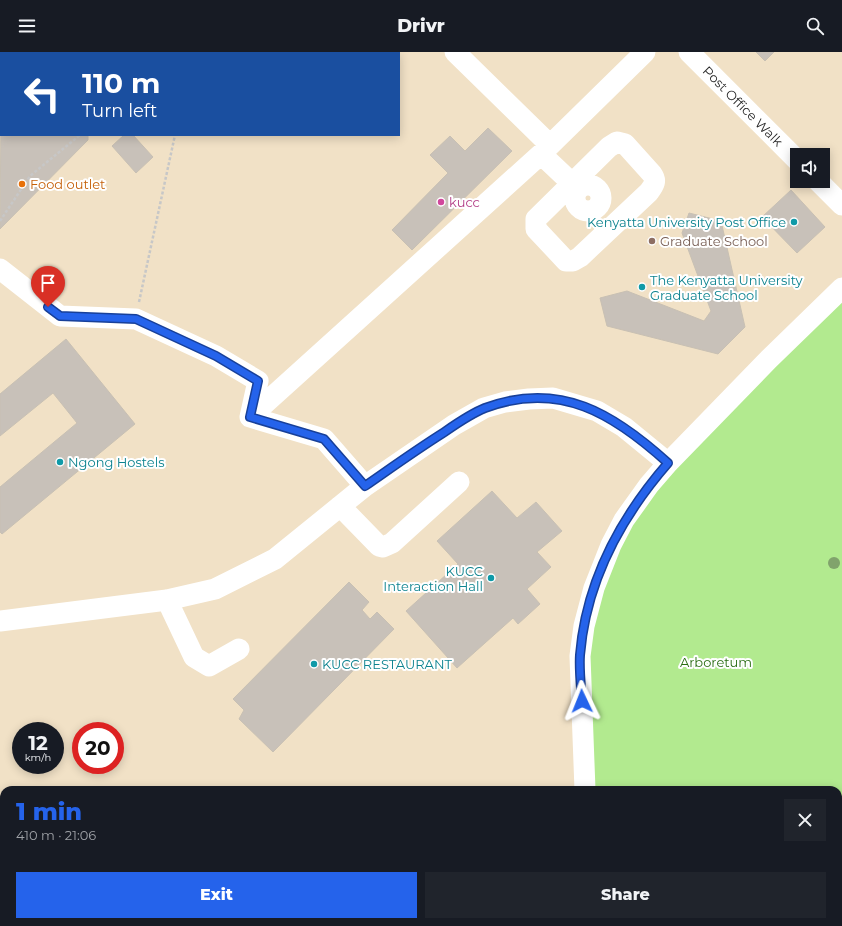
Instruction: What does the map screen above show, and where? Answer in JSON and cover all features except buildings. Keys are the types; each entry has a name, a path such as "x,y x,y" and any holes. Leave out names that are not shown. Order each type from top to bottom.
{"lane":[{"path":"455,52 545,149 575,186 576,204 581,209 589,211 596,208 613,226"},
{"name":"Post Office Walk","path":"689,52 790,153"},
{"path":"250,417 545,149 635,55"},
{"path":"617,142 624,144 652,174 655,184 649,192 580,257 573,261 566,261 536,229 535,222 536,219 575,186 613,144 617,142"},
{"path":"825,188 842,205"},
{"path":"0,269 60,316 136,319 216,356 258,381 250,417"},
{"path":"585,786 580,656 584,626 594,588 611,545 624,520 649,485 668,463 769,359 842,288"},
{"path":"0,621 168,600 216,589 275,559 365,486 434,438 484,408 505,402 553,398 597,411 640,438 668,463"},
{"path":"250,417 324,439 365,486"},
{"path":"340,506 379,546 383,547 392,543 459,482"},
{"path":"168,600 194,657 209,666 239,649"}],"path":[{"path":"0,221 30,176 79,136"},
{"path":"136,319 175,136"}],"shaded area":[{"path":"400,52 842,52 842,786 0,786 0,136 400,136"}],"green space":[{"name":"Arboretum","path":"842,281 842,786 592,786 589,636 624,528"}],"place":[{"name":"Food outlet","path":"22,184"},
{"name":"kucc","path":"441,202"},
{"name":"Kenyatta University Post Office","path":"794,222"},
{"name":"Graduate School","path":"652,241"},
{"name":"The Kenyatta University Graduate School","path":"642,287"},
{"name":"Ngong Hostels","path":"60,462"},
{"name":"KUCC Interaction Hall","path":"491,578"},
{"name":"KUCC RESTAURANT","path":"314,664"}],"route":[{"path":"48,307 60,316 136,319 216,356 258,381 250,417 324,439 365,486 454,425 484,408 505,402 553,398 580,405 597,411 624,427 645,442 668,463 649,485 624,520 611,545 594,588 584,626 580,656 582,701"}]}
